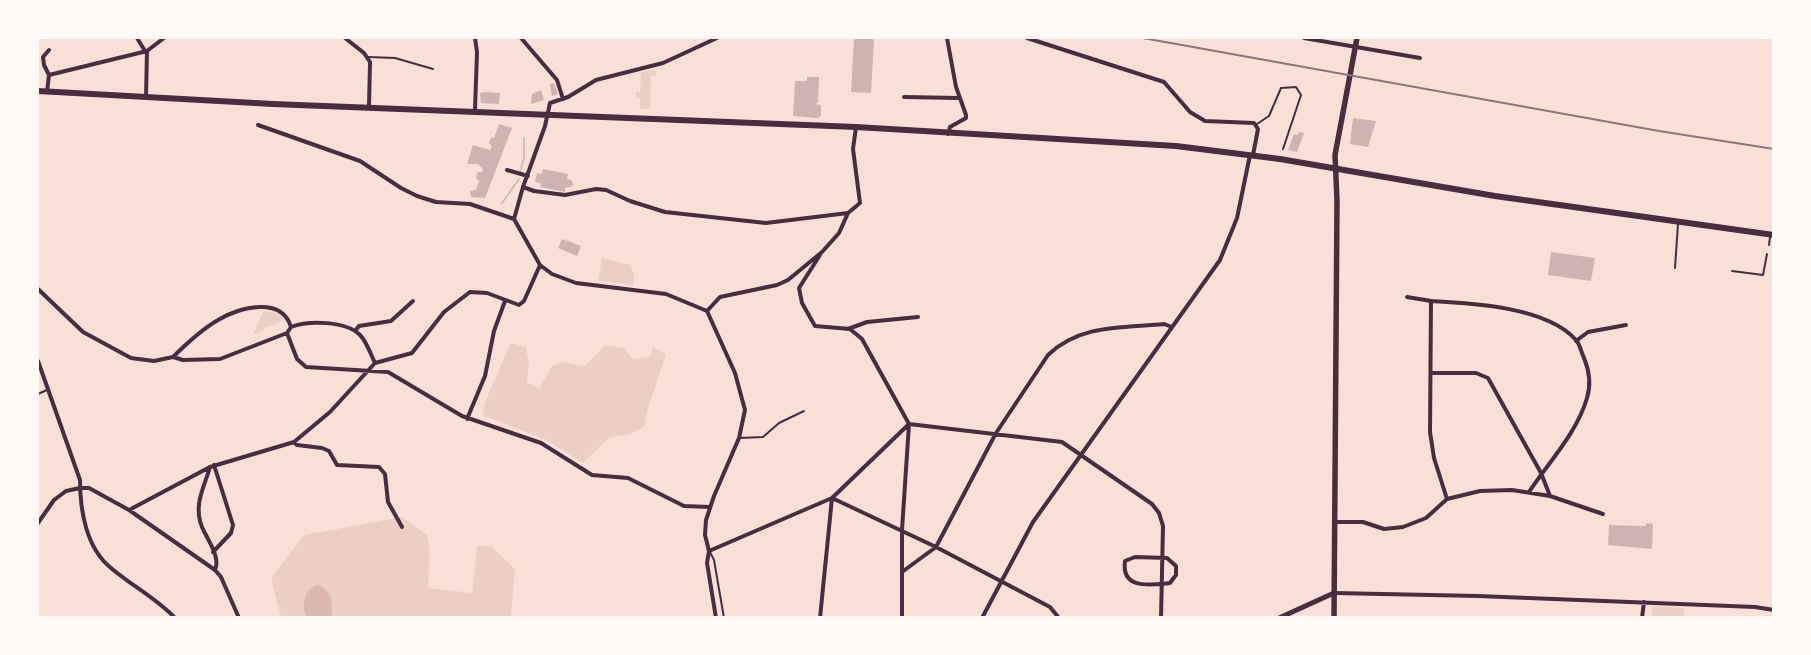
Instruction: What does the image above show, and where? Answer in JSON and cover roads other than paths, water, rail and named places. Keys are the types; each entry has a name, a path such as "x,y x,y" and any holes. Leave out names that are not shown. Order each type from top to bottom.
{"main road":[{"path":"1334,618 1335,155 1357,38"},
{"path":"38,91 856,127 948,134 1176,146 1252,155 1495,196 1772,235"}],"street":[{"path":"137,38 146,51 146,97"},
{"path":"49,75 146,51 164,38"},
{"path":"345,38 368,57 371,74 369,107"},
{"path":"474,38 477,52 475,110"},
{"path":"522,38 557,80 563,99"},
{"path":"514,219 523,187 545,126 550,103 563,99 596,80 668,61 717,38"},
{"path":"947,38 959,98 966,118 953,124 948,134"},
{"path":"982,618 1033,522 1220,260 1237,218 1258,129 1257,124 1251,122 1218,123 1205,121 1194,115 1168,85 1159,80 1027,38"},
{"path":"1304,38 1355,50 1420,58"},
{"path":"47,92 49,75 44,65 43,57 49,50"},
{"path":"904,97 959,98"},
{"path":"258,125 352,158 417,196 436,202 470,204 514,219 540,265 552,274 576,283 666,294 707,311 735,373 745,410 739,438 710,507 705,527 709,552 706,563 716,618"},
{"path":"523,187 565,195 596,189 606,190 630,201 665,212 766,224 848,213 858,206 861,196 853,149 856,127"},
{"path":"506,170 528,176"},
{"path":"707,311 720,297 777,285 788,280 822,252 839,233 848,213"},
{"path":"822,252 799,288 802,303 816,326 848,329 867,322 918,317"},
{"path":"129,510 212,466 294,442 330,412 375,363 412,352 444,312 470,292 487,293 519,305 524,301 540,265"},
{"path":"38,289 82,332 131,358 154,361 173,358 183,360 220,359 287,333 291,327 318,324 350,327 362,336 375,363"},
{"path":"1406,297 1479,304 1521,311 1555,326 1576,340 1589,371 1588,398 1574,426 1529,492"},
{"path":"355,331 359,326 391,321 412,301"},
{"path":"468,419 485,376 494,331 505,301"},
{"path":"1432,301 1430,432 1434,458 1447,499"},
{"path":"173,358 192,338 219,319 236,312 272,307 284,312 291,327"},
{"path":"902,572 936,547 996,433 1048,354 1067,339 1085,332 1164,324 1172,327"},
{"path":"1576,340 1588,332 1626,325"},
{"path":"848,329 862,339 909,424 902,530 902,618"},
{"path":"287,333 297,359 306,367 393,375 468,419 541,443 592,475 628,478 684,506 710,507"},
{"path":"38,361 75,464 80,488 80,499 93,548 109,567 160,602 175,618"},
{"path":"1432,373 1476,373 1488,378 1541,473 1550,496"},
{"path":"709,552 832,498 909,424 1062,442 1080,457 1152,504 1159,513 1163,526 1160,584 1161,618"},
{"path":"294,442 297,445 329,451 337,465 379,467 385,474 388,502 402,527"},
{"path":"212,466 200,497 197,512 217,565 214,570"},
{"path":"212,466 233,525 231,533 213,552"},
{"path":"38,523 54,500 66,491 90,488 129,510 214,570 221,577 240,618"},
{"path":"1334,522 1363,522 1384,529 1403,527 1426,518 1447,499 1480,491 1529,492 1550,496 1603,514"},
{"path":"832,498 902,530 1001,581 1050,607 1060,618"},
{"path":"820,618 832,498"},
{"path":"1135,557 1167,558 1176,566 1176,575 1170,583 1160,584 1137,583 1128,580 1124,572 1125,561 1135,557"},
{"path":"1279,618 1334,593 1644,602 1756,607 1774,610"},
{"path":"1642,618 1644,602"}],"lane":[{"path":"368,57 395,58 433,69"},
{"path":"1257,124 1269,116 1282,88 1296,87 1302,95 1283,149"},
{"path":"1675,268 1678,222"},
{"path":"1769,244 1772,235"},
{"path":"1732,271 1763,275 1767,254"},
{"path":"38,394 48,389"},
{"path":"739,438 763,437 779,423 804,411"},
{"path":"709,552 714,560 724,618"}],"waterway":[{"path":"520,172 524,158 524,138"},
{"path":"502,203 519,179"}],"railway":[{"path":"1143,38 1659,131 1774,149"}]}
